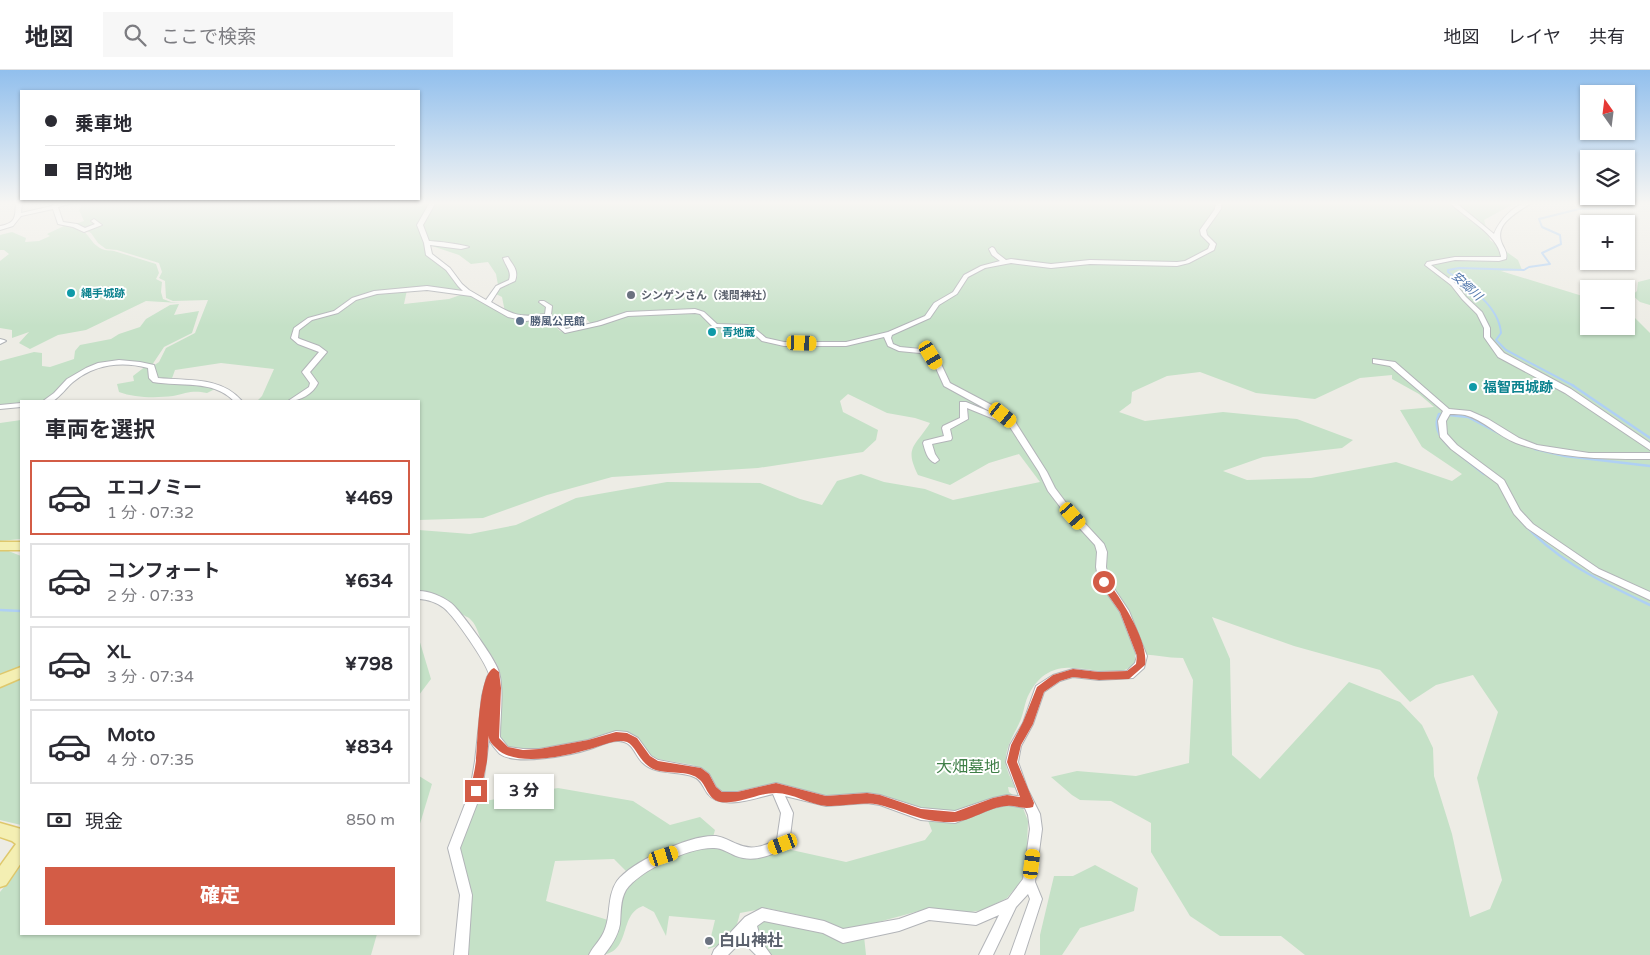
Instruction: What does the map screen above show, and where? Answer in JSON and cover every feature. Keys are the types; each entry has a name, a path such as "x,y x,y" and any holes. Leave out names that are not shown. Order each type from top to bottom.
{"main road":[{"path":"0,546 16,544 20,546"},
{"path":"0,681 20,672"},
{"path":"0,830 17,835 20,838"},
{"path":"0,879 20,851"}],"street":[{"path":"427,243 430,257 445,267 460,285 508,315 519,318 548,316 565,331 598,324 627,314 695,311 702,314 713,325 722,327 745,326 752,329 764,340 784,344 846,344 890,334 928,317 936,304 955,293 962,280 972,272 1004,262 1051,266 1090,262 1169,264 1187,262 1211,250 1212,243"},
{"path":"439,243 455,248 466,247"},
{"path":"1499,243 1504,258 1462,257 1442,259 1428,265 1453,284 1480,313 1487,328 1488,337 1501,355 1568,391 1650,447"},
{"path":"992,249 994,254 1004,262"},
{"path":"488,302 498,287 512,281 514,275 512,269 508,266 506,258"},
{"path":"489,284 498,287"},
{"path":"294,400 312,388 314,383 306,374 306,370 323,352 320,349 300,343 294,338 296,329 310,319 336,312 354,299 376,292 421,288 473,294"},
{"path":"542,302 549,306 548,316"},
{"path":"890,334 887,340 890,345 902,350 925,352 931,355 943,371 947,384 1003,415 1012,422 1043,472 1051,489 1099,544 1102,552 1101,567 1104,582 1124,611 1142,656 1140,665 1129,675 1099,676 1073,673 1057,678 1040,690 1028,724 1016,745 1012,762 1023,792 1034,814 1036,829 1029,882 1036,899 1017,955"},
{"path":"1376,361 1392,364 1446,414 1467,413 1485,421 1516,440 1543,448 1589,456 1650,456"},
{"path":"49,400 57,396 69,382 86,370 103,363 115,362 151,367 152,378 156,380 208,384 224,388 237,400"},
{"path":"934,460 927,443 948,438 946,428 964,419 963,404 998,417 1003,415"},
{"path":"0,407 20,405"},
{"path":"1446,414 1442,429 1444,435 1460,452 1501,482 1517,512 1530,526 1596,571 1650,596"},
{"path":"420,595 427,596 447,605 494,672 496,688 494,739 505,751 539,754 588,745 616,736 627,737 634,741 646,760 656,765 697,772 705,778 712,791 720,797 737,797 776,788 826,801 867,798 880,800 921,814 955,818 993,803 1007,800 1029,803"},
{"path":"461,955 466,895 454,848 476,791 481,761 487,696 494,672"},
{"path":"596,955 613,926 613,914 622,885 645,866 664,856 699,844 716,842 746,853 761,853 783,844 787,813 776,788"},
{"path":"986,955 1012,903 1029,882"},
{"path":"718,955 733,941 741,930 762,914 824,927 843,936 884,929 930,914 976,919 1012,903"},
{"path":"750,922 755,944 764,955"}],"green space":[{"path":"0,243 94,243 102,249 156,264 159,273 156,279 162,282 161,292 163,299 180,303 146,301 86,330 58,335 30,349 19,343 29,332 12,338 12,330 0,328 0,261 9,254 4,250 0,250"},
{"path":"98,243 425,243 427,256 446,270 466,293 428,287 362,295 331,313 309,318 295,329 292,339 299,344 321,352 304,372 311,384 310,388 292,400 258,400 262,396 274,369 221,363 175,370 171,381 158,379 153,366 159,362 166,348 195,333 208,300 173,301 166,298 165,281 159,278 162,272 159,263 117,250 106,249"},
{"name":"大畑墓地","path":"428,243 1495,243 1518,260 1522,270 1501,271 1580,295 1580,335 1635,335 1635,318 1650,333 1650,955 1305,955 1281,936 1220,936 1190,916 1151,852 1151,823 1111,801 1080,800 1051,777 1077,771 1136,776 1189,763 1193,680 1183,658 1135,654 1135,664 1123,670 1110,672 1067,668 1053,670 1040,679 1029,694 1007,752 1006,766 1015,788 1008,787 1009,792 1013,795 983,802 959,811 922,810 867,794 823,796 780,785 769,785 725,793 716,789 707,772 693,765 652,758 627,734 619,732 573,745 521,751 512,749 499,741 496,736 498,688 500,682 499,670 494,659 483,644 475,625 442,598 431,593 420,591 420,530 470,534 516,525 576,498 667,482 760,483 800,499 822,505 837,481 861,474 884,482 925,489 953,500 1040,482 1019,454 989,463 950,485 918,475 912,458 913,448 930,423 887,413 848,394 840,401 843,412 878,430 876,440 863,452 758,468 612,477 547,495 483,518 420,520 420,400 296,400 314,388 316,383 308,371 325,352 323,349 302,342 296,336 298,330 307,321 337,312 354,300 369,295 407,290 404,304 449,299 463,294 475,297 506,316 525,320 547,318 560,331 564,332 599,325 627,314 693,312 701,314 714,327 745,327 763,340 784,344 839,345 893,335 930,318 938,305 957,294 968,276 967,273 964,275 953,292 936,301 925,316 888,333 857,341 784,343 763,338 757,331 746,325 716,325 703,313 693,310 627,313 592,325 580,312 559,318 568,329 565,330 549,315 526,318 505,312 502,297 492,292 498,285 496,274 488,262 471,264 459,255","holes":["1200,372 1256,393 1315,399 1360,378 1392,375 1392,379 1419,394 1434,407 1400,410 1422,447 1462,474 1452,481 1396,462 1311,478 1247,480 1223,471 1263,457 1342,448 1353,440 1297,419 1223,412 1145,421 1119,412 1131,403 1132,392 1167,376","1212,617 1294,646 1380,670 1410,702 1436,685 1473,675 1498,712 1477,778 1502,880 1490,909 1470,917 1452,834 1434,776 1433,748 1422,725 1400,702 1349,682 1260,779 1232,755 1230,659"]},
{"path":"1650,279 1650,305 1640,302 1635,298 1638,282"},
{"path":"179,304 174,315 199,311 192,333 164,347 152,365 123,361 103,362 94,365 49,400 20,400 20,404 0,406 0,361 34,352 42,353 42,366 50,367 74,359 75,351 80,345 111,339 119,334 140,327 146,319 170,305"},
{"path":"146,366 149,368 150,379 217,388 207,393 193,392 160,397 139,396 119,392 117,384 134,381 133,376"},
{"path":"20,420 20,539 0,541 0,423"},
{"path":"6,550 20,556 20,666 0,675 0,551"},
{"path":"420,642 431,679 420,694"},
{"path":"20,678 20,825 0,820 0,687"},
{"path":"420,777 432,784 420,824"},
{"path":"558,788 633,801 670,825 700,817 715,830 713,837 702,837 679,843 658,854 629,874 614,859 555,861 546,901 608,920 604,932 589,955 465,955 470,897 468,877 461,856 461,840 474,803"},
{"path":"1011,804 1023,808 1028,821 1027,847 1022,880 1007,898 983,910 965,913 941,910 919,911 845,931 821,920 766,908 740,913 736,927 730,937 721,944 708,949 715,920 669,916 666,936 654,912 643,906 630,917 621,942 616,949 609,953 598,955 619,908 625,888 633,880 672,854 715,846 743,858 778,847 846,862 925,840 932,831 927,818"},
{"path":"1095,865 1138,888 1134,911 1080,928 1062,955 1040,955 1040,935 1054,876 1073,876"},
{"path":"20,867 20,935 377,935 371,955 0,955 0,892"},
{"path":"759,917 864,936 866,955 766,955 754,921"}],"waterway":[{"name":"安郷川","path":"1561,243 1542,253 1550,264 1529,267 1524,270 1459,268 1448,270 1448,272 1482,298 1495,314 1501,333 1496,340 1506,350 1574,386"},
{"name":"安郷川","path":"1572,385 1650,438"},
{"name":"安郷川","path":"1449,446 1438,432 1437,419 1439,414 1468,417 1504,436"},
{"name":"安郷川","path":"1535,449 1565,456 1650,466"},
{"name":"安郷川","path":"1455,451 1484,474"},
{"name":"安郷川","path":"1510,506 1523,523 1555,552 1592,576 1650,605"},
{"path":"0,610 20,611"}],"place":[{"name":"縄手城跡","path":"71,293"},
{"name":"シンゲンさん（浅間神社）","path":"631,295"},
{"name":"勝風公民館","path":"520,321"},
{"name":"青地蔵","path":"712,332"},
{"name":"福智西城跡","path":"1473,387"},
{"name":"白山神社","path":"709,941"}],"route":[{"path":"476,791 481,761 483,721 487,696 494,672 496,688 493,709 494,739 505,751 539,754 588,745 616,736 627,737 634,741 646,760 656,765 697,772 705,778 712,791 720,797 737,797 776,788 826,801 867,798 880,800 921,814 955,818 993,803 1007,800 1029,803 1014,771 1012,762 1016,745 1028,724 1040,690 1057,678 1073,673 1099,676 1129,675 1140,665 1142,656 1124,611 1104,582"}]}
